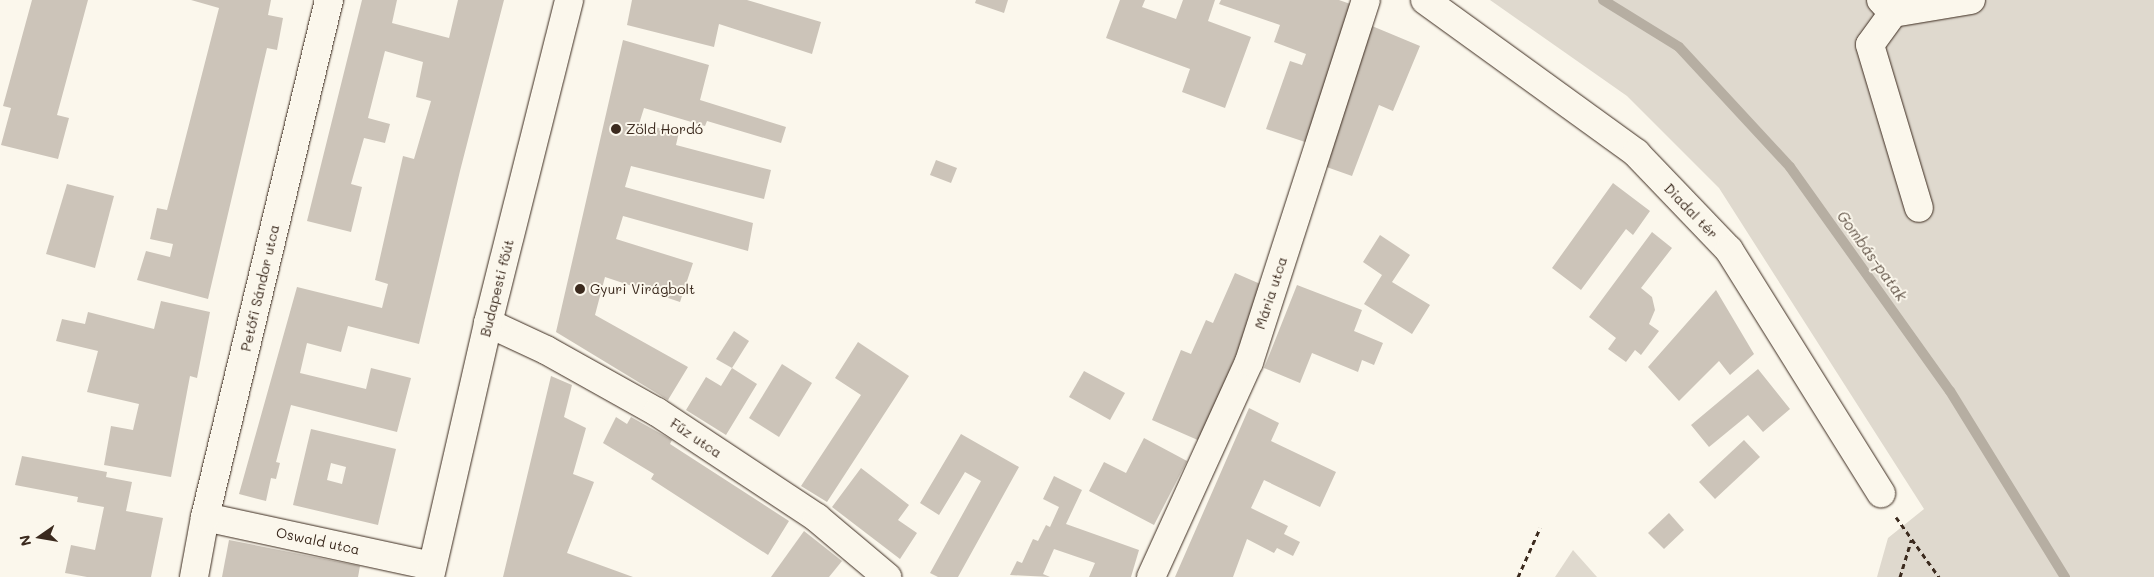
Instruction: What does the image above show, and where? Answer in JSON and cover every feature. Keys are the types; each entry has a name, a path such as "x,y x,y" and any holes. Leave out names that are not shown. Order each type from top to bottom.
{"street":[{"name":"Petőfi Sándor utca","path":"194,577 205,517 328,0"},
{"name":"Budapesti főút","path":"431,571 488,323 570,0"},
{"name":"Mária utca","path":"1151,577 1248,362 1366,0"},
{"name":"Diadal tér","path":"1424,0 1636,153 1729,250 1881,493"},
{"path":"1919,208 1870,45 1887,7 1971,0"},
{"name":"Fűz utca","path":"488,323 546,350 657,412 817,518 887,577"},
{"name":"Oswald utca","path":"205,517 431,571"}],"path":[{"path":"1881,493 1939,577"},
{"path":"1518,577 1540,528"},
{"path":"1900,577 1912,540"}],"shaded area":[{"path":"1490,0 2154,0 2154,577 1877,577 1888,538 1924,509 1719,188 1627,96"},
{"path":"1573,550 1597,577 1555,577"}],"building":[{"path":"32,0 88,0 57,115 69,118 58,159 1,145 11,108 3,106"},
{"path":"191,0 271,0 268,15 283,18 277,50 267,48 208,299 137,280 146,251 170,257 173,244 150,239 157,208 167,210 219,8"},
{"path":"362,0 397,0 392,23 449,38 458,0 504,0 460,171 419,344 348,326 341,352 307,343 300,373 366,389 371,368 411,378 397,432 291,405 276,462 280,463 276,479 271,478 266,501 239,494 297,287 382,308 388,284 375,280 403,156 414,159 431,101 416,97 423,62 385,51 368,118 390,124 385,143 364,138 351,184 362,187 351,232 307,221"},
{"path":"632,0 747,0 821,22 812,54 719,24 714,47 627,25"},
{"path":"976,0 1008,0 1004,13 975,3"},
{"path":"1120,0 1145,0 1142,7 1176,19 1183,0 1215,0 1208,21 1251,37 1225,108 1182,92 1190,69 1106,38"},
{"path":"1221,0 1339,0 1356,6 1308,143 1266,129 1290,61 1302,65 1306,54 1274,42 1280,25 1219,4"},
{"path":"1372,26 1420,46 1393,111 1379,105 1352,176 1318,164"},
{"path":"623,40 709,65 700,100 786,127 781,143 707,121 705,126 644,108 639,124 679,132 676,145 771,170 764,199 631,166 625,187 753,223 748,251 623,216 616,239 693,263 680,302 605,277 595,315 688,367 668,400 556,332"},
{"path":"936,160 957,168 951,183 930,175"},
{"path":"1613,183 1650,211 1633,235 1626,229 1581,290 1552,268"},
{"path":"67,184 114,196 95,268 46,254"},
{"path":"1652,232 1672,248 1641,288 1652,297 1655,310 1649,324 1659,331 1641,355 1635,350 1626,362 1608,349 1616,338 1589,317"},
{"path":"1380,235 1410,255 1392,282 1430,305 1412,334 1364,304 1382,275 1363,262"},
{"path":"1235,273 1265,286 1200,441 1152,420 1181,350 1191,354 1206,320 1213,323"},
{"path":"1297,285 1362,310 1354,331 1383,343 1374,365 1362,360 1358,372 1312,353 1300,383 1264,368"},
{"path":"1716,290 1754,354 1730,375 1719,361 1679,401 1648,367"},
{"path":"161,301 210,312 197,378 190,376 171,477 104,465 111,426 133,430 139,404 87,392 98,351 56,341 62,319 85,324 88,312 154,329"},
{"path":"734,331 749,341 732,368 716,359"},
{"path":"858,342 909,376 827,502 801,486 861,395 835,378"},
{"path":"782,364 812,383 779,437 749,418"},
{"path":"732,368 757,384 726,435 686,410 706,377 721,386"},
{"path":"1758,369 1790,409 1763,432 1748,415 1709,447 1691,425"},
{"path":"1084,371 1125,393 1110,420 1069,397"},
{"path":"551,376 572,385 564,417 586,428 573,474 594,482 567,553 633,577 503,577"},
{"path":"1249,408 1279,423 1271,441 1336,472 1320,507 1264,480 1251,508 1288,526 1284,534 1300,542 1293,556 1277,548 1274,553 1247,539 1233,577 1175,577"},
{"path":"616,417 627,424 631,417 672,440 670,444 789,521 768,555 651,479 654,474 603,443"},
{"path":"311,429 396,449 378,525 293,505","holes":["331,463 346,467 342,484 327,480"]},
{"path":"961,434 1019,467 958,577 938,577 930,573 981,481 965,472 939,515 920,503"},
{"path":"1144,438 1187,461 1154,525 1089,491 1104,462 1126,473"},
{"path":"1744,440 1760,457 1715,499 1699,482"},
{"path":"22,456 107,472 106,477 132,482 126,511 163,518 151,577 87,577 65,573 71,545 95,550 104,507 77,502 78,497 15,485"},
{"path":"861,468 909,505 898,520 917,533 900,559 832,507"},
{"path":"1054,476 1082,490 1066,524 1139,550 1131,577 1089,577 1095,563 1054,549 1043,574 1050,577 1010,575 1017,561 1022,563 1033,539 1038,541 1046,525 1050,527 1059,507 1043,499"},
{"path":"1669,513 1684,530 1664,549 1648,533"},
{"path":"804,531 842,561 829,577 771,577"},
{"path":"229,540 360,566 358,577 222,577"}],"waterway":[{"name":"Gombás-patak","path":"1603,0 1679,47 1790,167 1950,391 2065,577"}],"place":[{"name":"Zöld Hordó","path":"616,129"},
{"name":"Gyuri Virágbolt","path":"580,289"}]}
